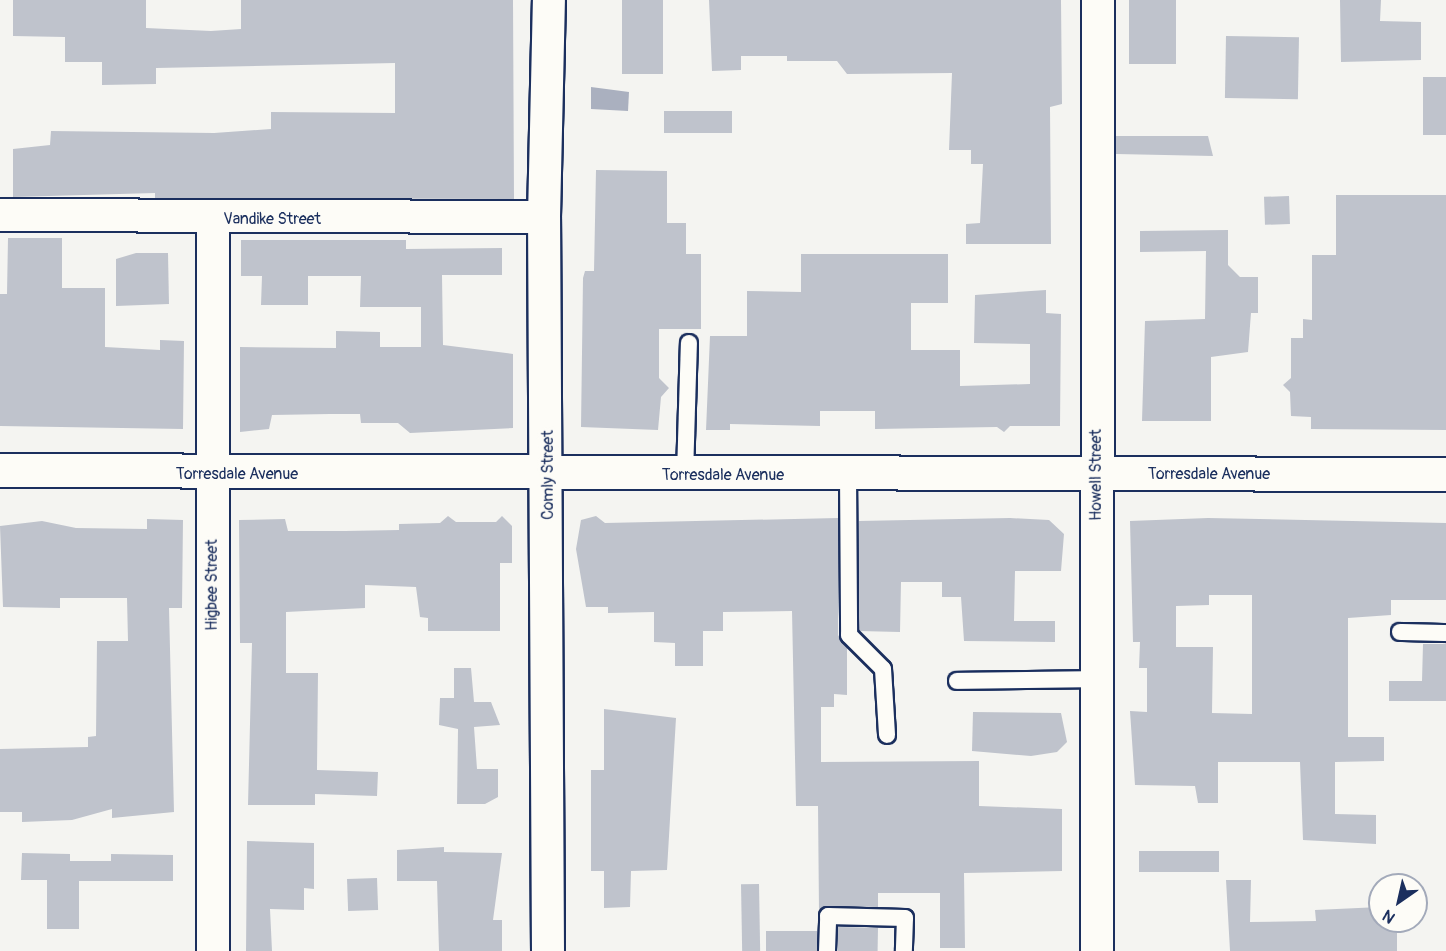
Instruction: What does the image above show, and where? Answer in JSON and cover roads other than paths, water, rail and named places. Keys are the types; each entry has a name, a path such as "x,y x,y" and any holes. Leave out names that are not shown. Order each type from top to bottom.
{"street":[{"name":"Comly Street","path":"548,951 549,474 544,217 549,0"},
{"name":"Howell Street","path":"1097,951 1098,0"},
{"name":"Vandike Street","path":"0,215 213,219 544,217"},
{"name":"Higbee Street","path":"213,219 211,474 213,951"},
{"name":"Torresdale Avenue","path":"0,471 686,475 1446,474"}],"lane":[{"path":"686,475 689,343"},
{"path":"848,474 849,635 883,669 887,735"},
{"path":"1400,632 1446,633"},
{"path":"957,681 1096,678"},
{"path":"827,951 828,916 905,918 904,951"}],"water":[{"path":"591,87 629,92 628,111 591,109"}]}
